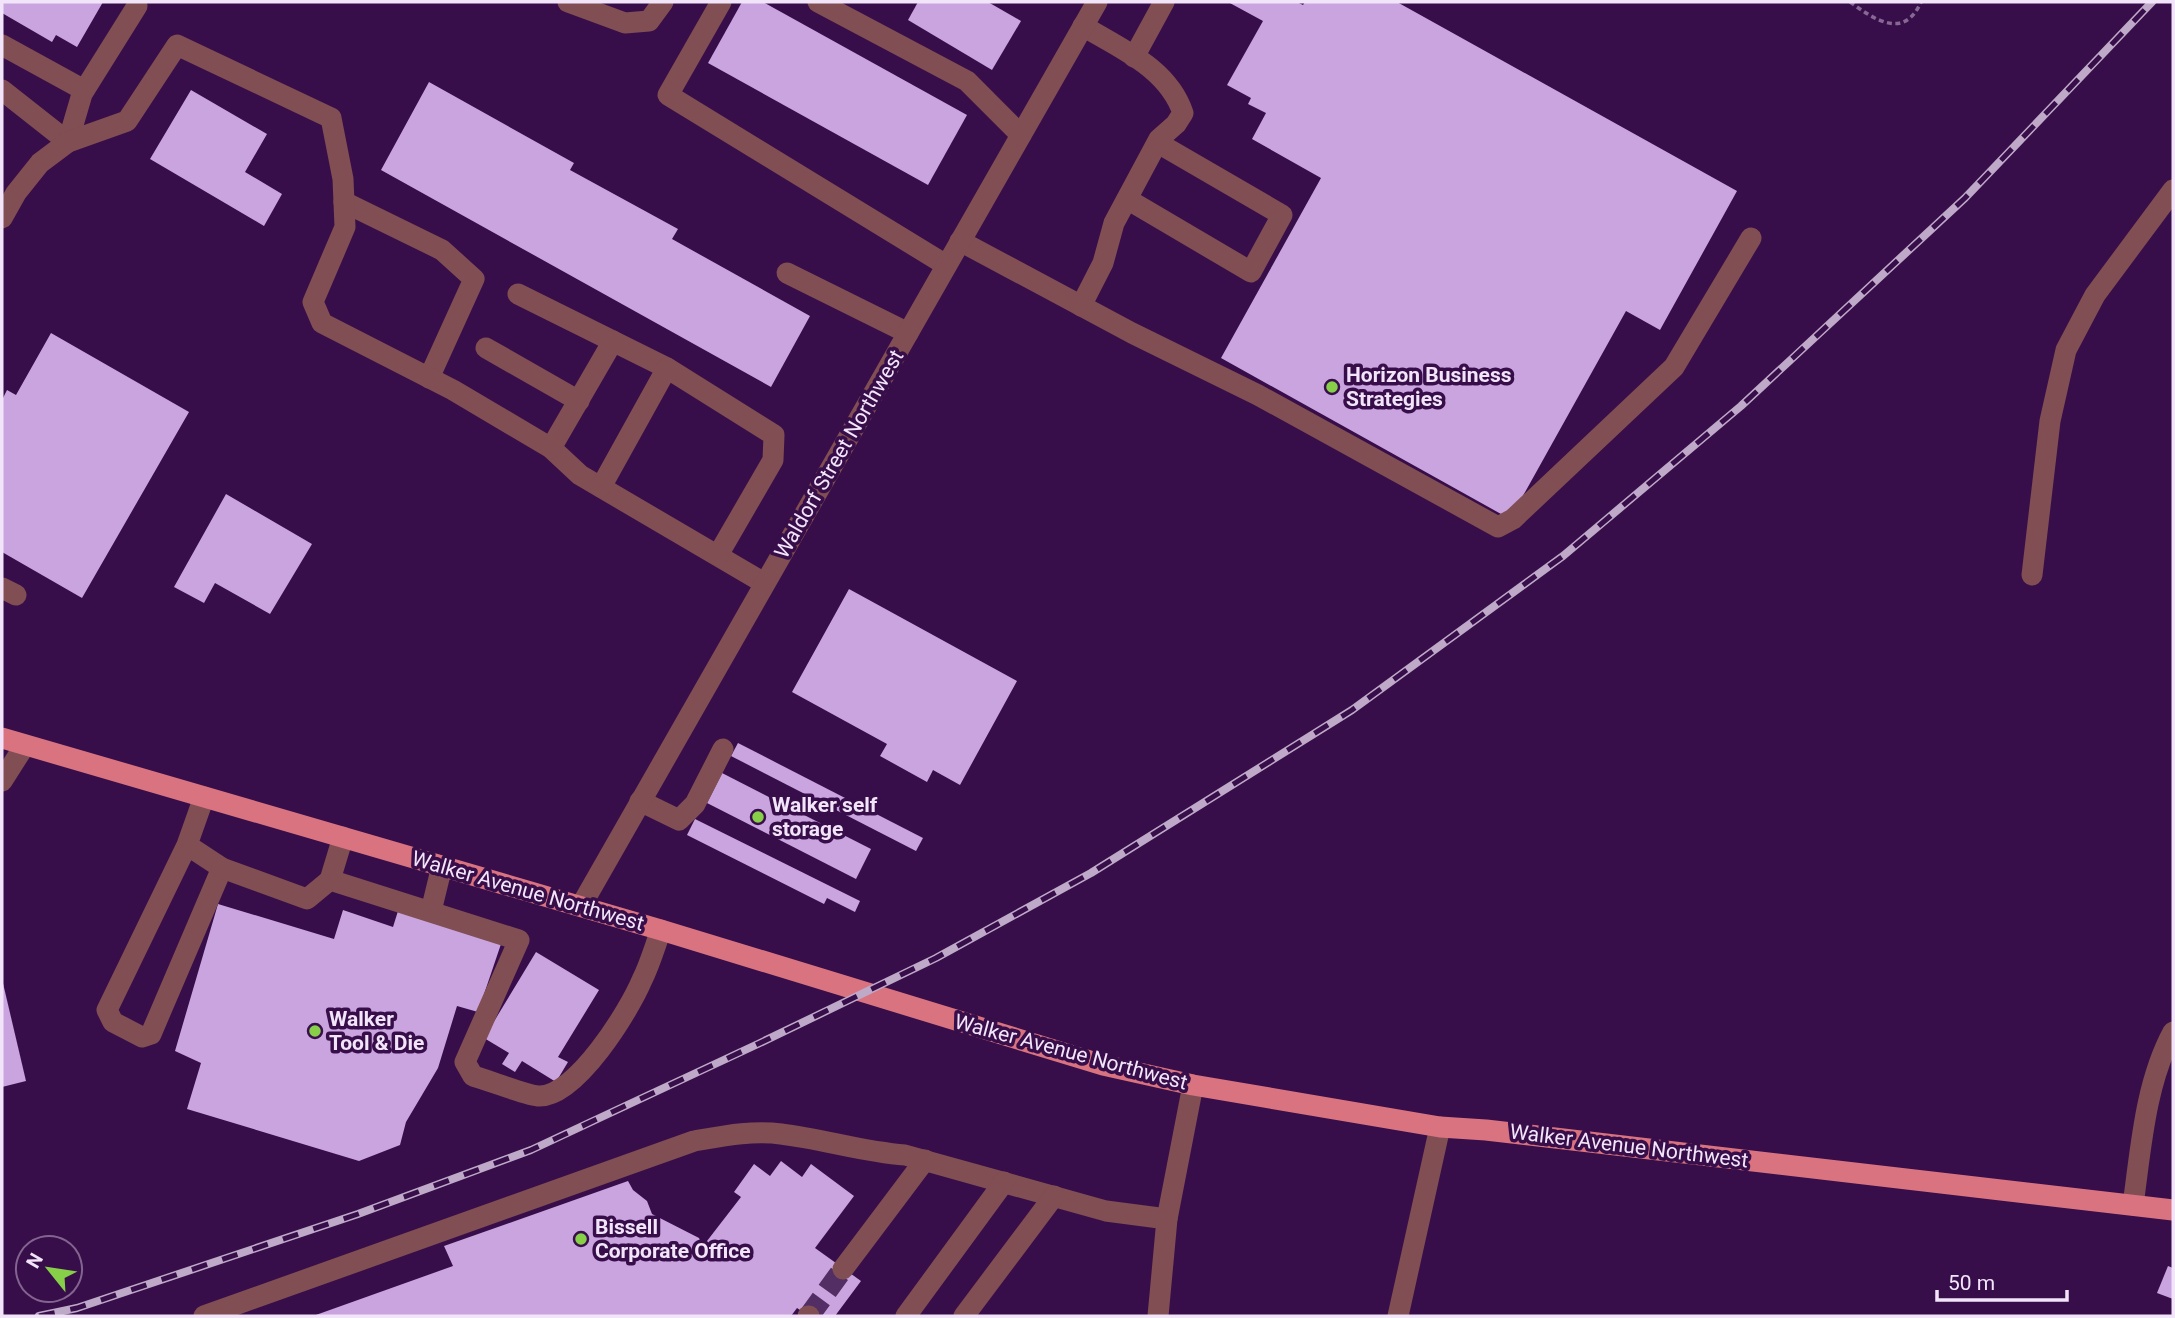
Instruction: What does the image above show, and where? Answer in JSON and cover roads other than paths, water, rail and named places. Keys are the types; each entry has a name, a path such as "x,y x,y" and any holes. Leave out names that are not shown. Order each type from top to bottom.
{"main road":[{"name":"Walker Avenue Northwest","path":"2,738 581,906 1036,1046 1193,1085 1440,1128 1486,1130 2173,1210"}],"street":[{"path":"568,2 625,23 649,21 663,2"},
{"path":"721,2 668,95 946,265"},
{"path":"818,2 967,81 1021,135"},
{"name":"Waldorf Street Northwest","path":"581,906 1097,2"},
{"path":"1134,57 1164,2"},
{"path":"68,142 84,90 137,6"},
{"path":"1081,306 1103,264 1114,223 1158,143 1183,113 1179,100 1161,76 1083,26"},
{"path":"2,45 84,90"},
{"path":"2,218 27,177 68,142 127,121 177,45 331,118 344,202 345,227 313,302 322,323 429,378 551,449 580,475 765,583"},
{"path":"2,90 68,142"},
{"path":"1127,199 1251,272 1282,215 1158,143"},
{"path":"2032,575 2050,421 2066,351 2095,295 2173,190"},
{"path":"344,202 442,250 474,279 429,378"},
{"path":"960,242 1258,395 1498,527 1513,519 1674,368 1751,238"},
{"path":"787,272 908,333"},
{"path":"518,294 667,368 774,435 773,460 718,555"},
{"path":"551,449 613,341"},
{"path":"486,348 579,401"},
{"path":"601,487 667,368"},
{"path":"2,781 25,745"},
{"path":"640,801 679,820 695,804 723,749"},
{"path":"204,797 187,845 107,1010 113,1022 142,1037 151,1034 222,868"},
{"path":"187,845 222,868 307,899 330,880 343,837"},
{"path":"431,911 442,866"},
{"path":"330,880 519,940 464,1062 473,1076 538,1097 555,1094 569,1084 611,1033 642,981 661,930"},
{"path":"2133,1205 2153,1088 2164,1049 2173,1032"},
{"path":"1158,1316 1167,1219 1193,1085"},
{"path":"1398,1316 1440,1128"},
{"path":"204,1316 694,1141 740,1133 780,1134 925,1160 1106,1211 1167,1219"},
{"path":"843,1269 925,1160"},
{"path":"906,1316 1004,1182"},
{"path":"964,1316 1054,1196"}],"tunnel":[{"path":"809,1316 843,1269"}],"railway":[{"path":"39,1316 77,1308 358,1214 531,1150 936,958 1091,873 1352,710 1563,556 1741,406 1965,198 2152,2"}],"place":[{"name":"Horizon Business Strategies","path":"1332,387"},
{"name":"Walker self storage","path":"758,817"},
{"name":"Walker Tool & Die","path":"315,1031"},
{"name":"Bissell Corporate Office","path":"581,1239"}]}
